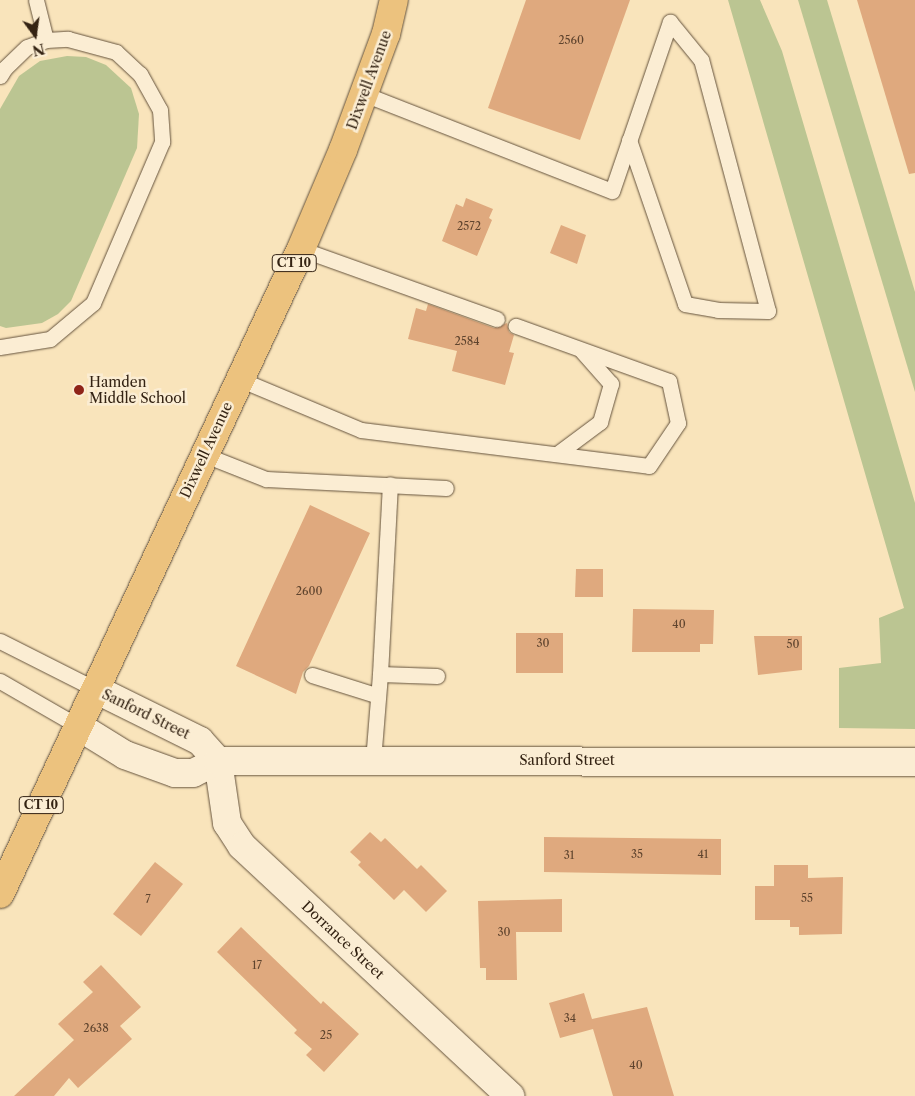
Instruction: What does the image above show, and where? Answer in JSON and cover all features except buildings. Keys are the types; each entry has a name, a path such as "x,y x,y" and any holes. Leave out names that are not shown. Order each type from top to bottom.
{"main road":[{"name":"Dixwell Avenue","path":"0,894 301,249 364,94 386,34 394,0"}],"street":[{"name":"Sanford Street","path":"95,689 200,741 218,761"},
{"name":"Sanford Street","path":"78,726 125,755 175,773 193,773 218,761 915,762"},
{"name":"Dorrance Street","path":"218,761 227,823 242,846 510,1096"}],"lane":[{"path":"36,0 46,40"},
{"path":"364,94 612,190 629,140 670,22 701,60 768,311 718,310 685,304 629,140"},
{"path":"0,76 27,48 46,40 68,39 116,52 140,74 160,110 162,142 93,303 50,339 0,347"},
{"path":"301,249 497,320"},
{"path":"239,379 361,430 649,466 678,423 669,381 516,326"},
{"path":"557,454 600,422 611,384 580,349"},
{"path":"205,455 266,479 446,488"},
{"path":"373,761 376,695 380,674 390,484"},
{"path":"0,641 95,689"},
{"path":"380,674 437,676"},
{"path":"312,675 376,695"},
{"path":"0,681 78,726"}],"green space":[{"path":"728,0 760,0 782,51 915,503 915,729 839,728 839,668 881,663 879,618 904,608"},
{"path":"798,0 827,0 915,292 915,392"},
{"path":"67,56 86,57 106,65 131,88 139,114 137,148 71,301 58,314 42,323 6,328 0,326 0,109 19,76 40,61"}],"place":[{"name":"Hamden Middle School","path":"79,390"}]}
